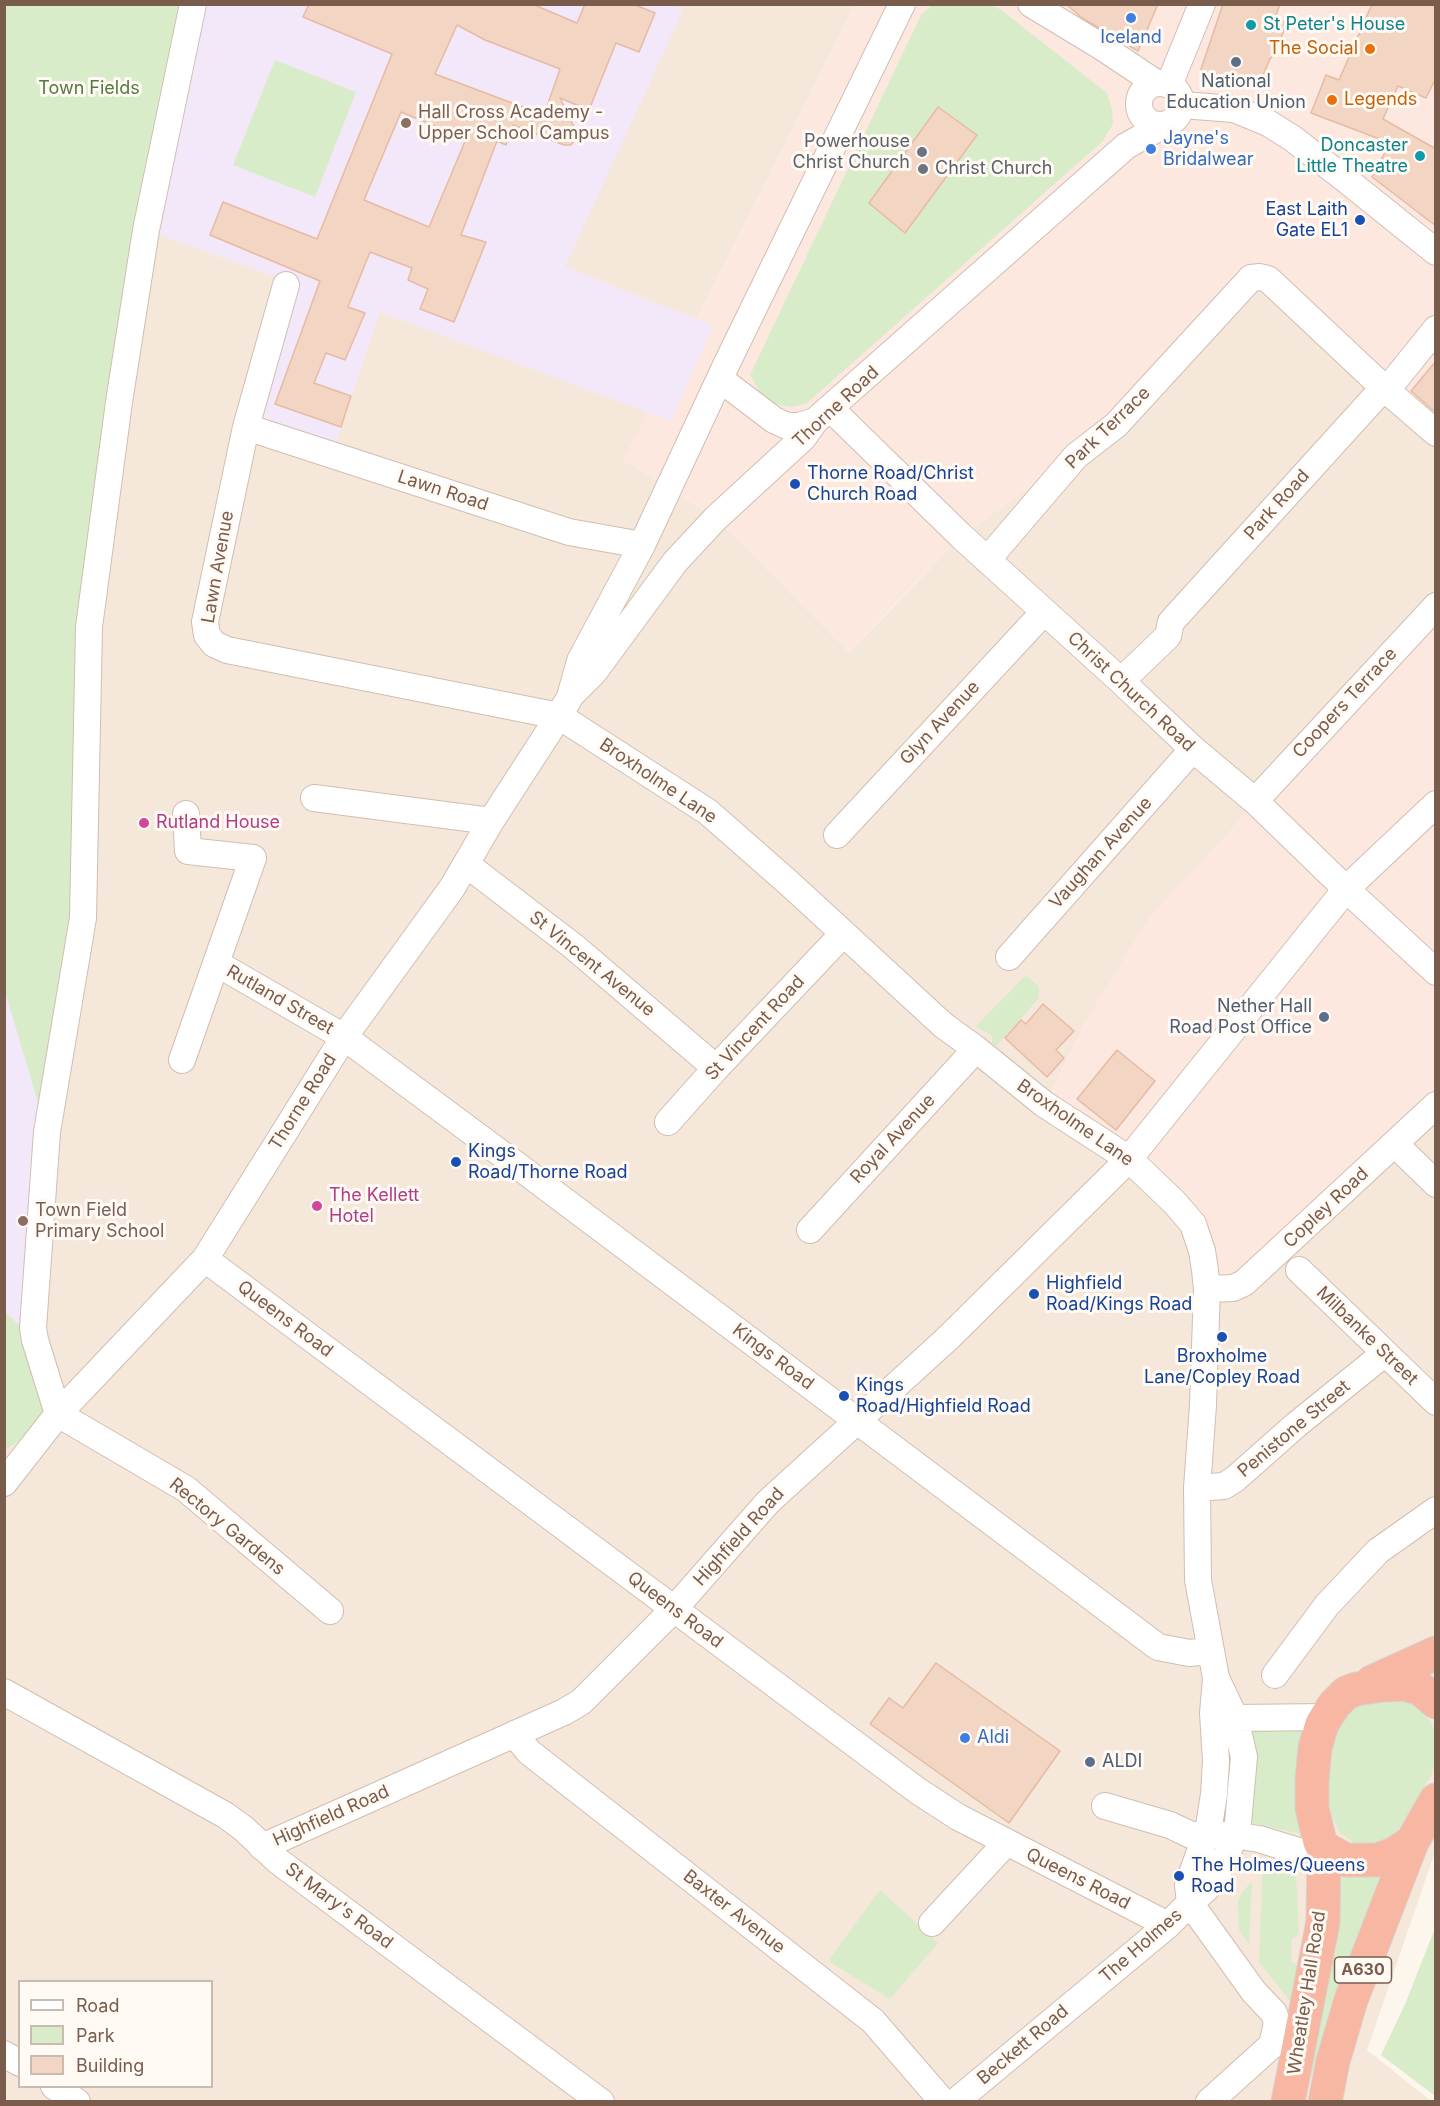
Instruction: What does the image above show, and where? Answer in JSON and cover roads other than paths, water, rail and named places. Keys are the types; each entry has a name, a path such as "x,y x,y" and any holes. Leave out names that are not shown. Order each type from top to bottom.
{"highway":[{"name":"Wheatley Hall Road","path":"1288,2102 1323,1922 1311,1850 1320,1842 1312,1808 1315,1748 1326,1717 1346,1693 1436,1653"},
{"path":"1356,1689 1404,1684 1421,1689 1436,1702"},
{"name":"Wheatley Hall Road","path":"1325,2102 1333,2061 1351,2000 1412,1842 1434,1806"},
{"path":"1311,1850 1346,1860 1377,1860 1394,1854 1412,1842"},
{"path":"1275,2051 1282,2073 1282,2102"}],"street":[{"path":"58,1414 33,1328 47,1132 83,918 89,627 119,402 146,230 193,4"},
{"name":"Thorne Road","path":"565,706 580,661 642,544 902,4"},
{"path":"1031,4 1169,91 1179,114 1162,126 1148,122 1139,110 1138,103 1144,90 1169,91 1234,109 1268,123 1292,138 1436,252"},
{"path":"1169,91 1202,4"},
{"name":"Thorne Road","path":"4,1483 58,1414 205,1259 344,1037 452,888 491,821 565,706 594,672 675,562 716,518 803,438 823,415 1126,146 1162,126"},
{"name":"Park Terrace","path":"987,560 1076,456 1116,425 1251,278 1268,279 1385,389"},
{"name":"Lawn Avenue","path":"286,285 246,427 205,622 207,635 214,644 226,650 565,706"},
{"name":"Park Road","path":"1121,681 1167,636 1171,622 1377,395 1394,381 1436,329"},
{"path":"720,379 774,420 787,426 799,426 823,415"},
{"path":"1385,389 1436,433"},
{"name":"Christ Church Road","path":"823,415 987,560 1193,749 1255,801 1436,972"},
{"name":"Lawn Road","path":"246,427 569,532 642,544"},
{"name":"Coopers Terrace","path":"1255,801 1436,606"},
{"name":"Glyn Avenue","path":"837,835 1044,612"},
{"name":"Broxholme Lane","path":"565,706 708,812 943,1025 1044,1104 1129,1159 1193,1224 1202,1251 1207,1289 1203,1405 1197,1488 1198,1580 1210,1651"},
{"name":"Vaughan Avenue","path":"1009,957 1193,749"},
{"path":"314,798 491,821"},
{"name":"Highfield Road","path":"262,1847 564,1712 580,1702 674,1609 768,1502 947,1339 1129,1159 1346,889 1436,804"},
{"name":"Rutland Street","path":"182,1060 253,858 188,851 186,814"},
{"name":"St Vincent Avenue","path":"466,864 580,952 716,1068"},
{"name":"St Vincent Road","path":"668,1122 843,934"},
{"name":"Rutland Street","path":"216,963 344,1037"},
{"name":"Kings Road","path":"344,1037 1158,1647 1188,1653 1210,1651"},
{"name":"Royal Avenue","path":"810,1230 976,1049"},
{"name":"Copley Road","path":"1207,1289 1233,1288 1244,1284 1436,1105"},
{"path":"1395,1144 1436,1184"},
{"name":"Queens Road","path":"205,1259 918,1791 958,1817 1168,1925"},
{"name":"Milbanke Street","path":"1299,1270 1436,1402"},
{"name":"Penistone Street","path":"1197,1488 1224,1486 1235,1479 1296,1425 1385,1353"},
{"name":"Rectory Gardens","path":"58,1414 186,1489 330,1611"},
{"path":"1275,1675 1327,1605 1378,1551 1436,1510"},
{"name":"The Holmes","path":"1091,1989 1168,1925 1206,1889 1217,1874 1236,1831 1244,1757 1236,1718 1216,1678 1210,1651"},
{"name":"The Holmes","path":"1190,1903 1188,1885 1207,1831 1214,1794 1216,1761 1213,1713 1216,1678"},
{"name":"St Mary's Road","path":"4,1692 225,1815 243,1828 278,1861 601,2102"},
{"path":"1236,1718 1326,1717"},
{"name":"The Holmes","path":"1216,1761 1227,1733 1236,1718"},
{"name":"Baxter Avenue","path":"514,1734 529,1752 873,2021 943,2102"},
{"path":"1105,1806 1170,1825 1191,1835 1207,1831 1236,1831 1259,1839 1311,1850"},
{"path":"932,1923 1007,1842"},
{"path":"1224,1860 1230,1856 1244,1854 1311,1850"},
{"path":"1190,1903 1254,1992 1272,2009 1276,2018 1275,2051 1209,2102"},
{"name":"Beckett Road","path":"955,2102 1091,1989"},
{"path":"4,2054 18,2063"},
{"path":"57,2088 76,2102"}],"place":[{"name":"Iceland","path":"1131,18"},
{"name":"St Peter's House","path":"1251,25"},
{"name":"The Social","path":"1370,49"},
{"name":"National Education Union","path":"1236,62"},
{"name":"Legends","path":"1332,100"},
{"name":"Hall Cross Academy - Upper School Campus","path":"406,123"},
{"name":"Jayne's Bridalwear","path":"1151,149"},
{"name":"Powerhouse Christ Church","path":"922,152"},
{"name":"Doncaster Little Theatre","path":"1420,156"},
{"name":"Christ Church","path":"923,169"},
{"name":"East Laith Gate EL1","path":"1360,220"},
{"name":"Thorne Road/Christ Church Road","path":"795,484"},
{"name":"Rutland House","path":"144,823"},
{"name":"Nether Hall Road Post Office","path":"1324,1017"},
{"name":"Kings Road/Thorne Road","path":"456,1162"},
{"name":"The Kellett Hotel","path":"317,1206"},
{"name":"Town Field Primary School","path":"23,1221"},
{"name":"Highfield Road/Kings Road","path":"1034,1294"},
{"name":"Broxholme Lane/Copley Road","path":"1222,1337"},
{"name":"Kings Road/Highfield Road","path":"844,1396"},
{"name":"Aldi","path":"965,1738"},
{"name":"ALDI","path":"1090,1762"},
{"name":"The Holmes/Queens Road","path":"1179,1876"}],"park label":[{"name":"Town Fields","path":"89,89"}]}
